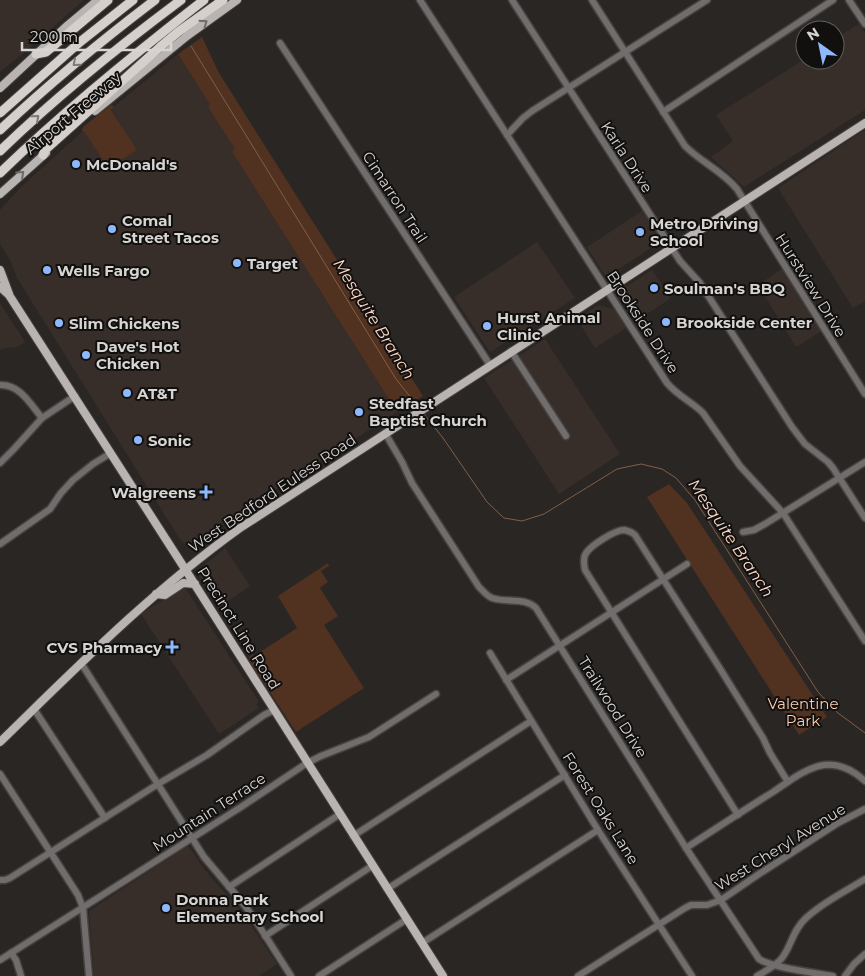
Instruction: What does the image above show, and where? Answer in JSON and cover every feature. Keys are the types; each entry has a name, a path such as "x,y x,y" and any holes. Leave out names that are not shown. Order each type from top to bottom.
{"highway":[{"path":"36,54 46,52 108,0"},
{"path":"0,113 80,42 133,0"},
{"path":"0,130 91,50 155,0"},
{"path":"0,151 97,66 181,0"},
{"name":"Airport Freeway","path":"0,173 71,107 127,60 204,0"},
{"path":"43,155 45,150 153,53 178,32 223,0"},
{"path":"0,105 69,45 80,42"}],"main road":[{"path":"0,88 98,0"},
{"name":"Airport Freeway","path":"0,194 115,94 199,26 237,0"},
{"name":"West Bedford Euless Road","path":"0,742 125,621 185,569 246,523 865,123"},
{"name":"Precinct Line Road","path":"0,270 9,296"},
{"name":"Precinct Line Road","path":"0,287 9,296 75,396 443,976"},
{"path":"156,594 165,595 183,583 195,584"}],"street":[{"name":"Brookside Drive","path":"420,0 667,383 677,394 698,408 740,466 783,513 865,641"},
{"name":"Karla Drive","path":"512,0 680,262 700,283 797,435 809,448 828,462 840,477 865,518"},
{"name":"Hurstview Drive","path":"592,0 685,146 731,182 865,394"},
{"path":"507,135 523,118 707,0"},
{"path":"663,112 833,0"},
{"path":"849,0 865,24"},
{"name":"Cimarron Trail","path":"280,43 490,365"},
{"path":"511,352 566,436"},
{"path":"0,385 16,388 42,418"},
{"path":"0,462 42,418 75,396"},
{"name":"Trailwood Drive","path":"386,433 416,491 479,587 492,598 526,602 536,608 686,848 759,959 765,963 833,976"},
{"path":"0,544 50,509 73,480 92,464 111,453"},
{"path":"744,532 754,530 865,462"},
{"path":"738,815 586,570 583,561 585,553 602,540 622,530 630,531 635,535 739,699 788,782"},
{"path":"506,680 687,564"},
{"name":"Forest Oaks Lane","path":"490,653 598,830 692,976"},
{"path":"82,663 191,838 204,857 254,918 291,976"},
{"name":"Mountain Terrace","path":"0,960 308,763 369,737 436,694"},
{"path":"34,709 105,818"},
{"path":"0,880 10,878 51,853 158,784 207,755 250,724 274,710"},
{"path":"353,836 531,721"},
{"path":"686,848 808,770 822,765 840,766 849,769 865,781"},
{"path":"0,774 78,895 83,908 90,976"},
{"path":"387,889 565,775"},
{"name":"West Cheryl Avenue","path":"578,976 691,905 707,905 721,900 838,823 865,809"},
{"path":"230,887 340,814"},
{"path":"422,943 598,830"},
{"path":"265,936 372,866"},
{"path":"757,976 775,965 782,958 793,935 807,918 865,879"},
{"path":"319,976 406,919"},
{"path":"11,953 16,960 21,976"},
{"path":"845,976 865,954"}],"shaded area":[{"path":"0,0 84,0 0,72"},
{"path":"859,24 865,33 865,110 744,187 711,157 733,141 716,115 795,65 795,70 845,70 845,33"},
{"path":"178,54 210,105 208,107 236,150 232,152 397,412 187,546 181,541 17,278 11,262 0,244 0,210 21,187 84,130 136,150 111,109"},
{"path":"865,130 865,301 853,308 778,188"},
{"path":"642,211 662,241 606,277 587,247"},
{"path":"537,242 575,298 490,352 454,297"},
{"path":"782,269 822,331 796,347 758,285"},
{"path":"652,270 671,298 635,322 616,293"},
{"path":"0,303 25,342 15,348 11,347 0,350"},
{"path":"598,305 614,309 626,328 595,348 577,319"},
{"path":"545,339 620,454 559,494 484,378"},
{"path":"225,548 250,586 219,607 197,571"},
{"path":"180,589 186,589 259,702 256,704 259,708 219,734 141,614"},
{"name":"Donna Park Elementary School","path":"188,846 204,869 235,904 277,964 259,976 94,976 89,911"}],"green space":[{"path":"202,37 219,73 423,396 397,412 232,152 235,149 208,107 210,105 178,54"},
{"path":"111,105 114,106 111,110 137,150 108,168 82,130 83,127"},
{"name":"Valentine Park","path":"669,484 687,503 827,717 799,735 647,497"},
{"path":"328,563 329,566 321,571 328,582 320,588 338,616 324,625 364,688 296,732 250,662 249,657 253,654 254,656 297,628 278,596"}],"waterway":[{"name":"Mesquite Branch","path":"191,46 396,379 420,409"},
{"name":"Mesquite Branch","path":"424,414 487,502 504,518 522,521 544,514 617,469 641,464 662,469 676,478 695,500 818,692 838,713 865,733"}],"place":[{"name":"McDonald's","path":"76,164"},
{"name":"Comal Street Tacos","path":"112,229"},
{"name":"Metro Driving School","path":"640,232"},
{"name":"Target","path":"237,263"},
{"name":"Wells Fargo","path":"47,270"},
{"name":"Soulman's BBQ","path":"654,288"},
{"name":"Brookside Center","path":"666,322"},
{"name":"Slim Chickens","path":"59,323"},
{"name":"Hurst Animal Clinic","path":"487,326"},
{"name":"Dave's Hot Chicken","path":"86,355"},
{"name":"AT&T","path":"127,393"},
{"name":"Stedfast Baptist Church","path":"359,412"},
{"name":"Sonic","path":"138,440"},
{"name":"Walgreens","path":"206,492"},
{"name":"CVS Pharmacy","path":"172,647"},
{"name":"Donna Park Elementary School","path":"166,908"}]}
